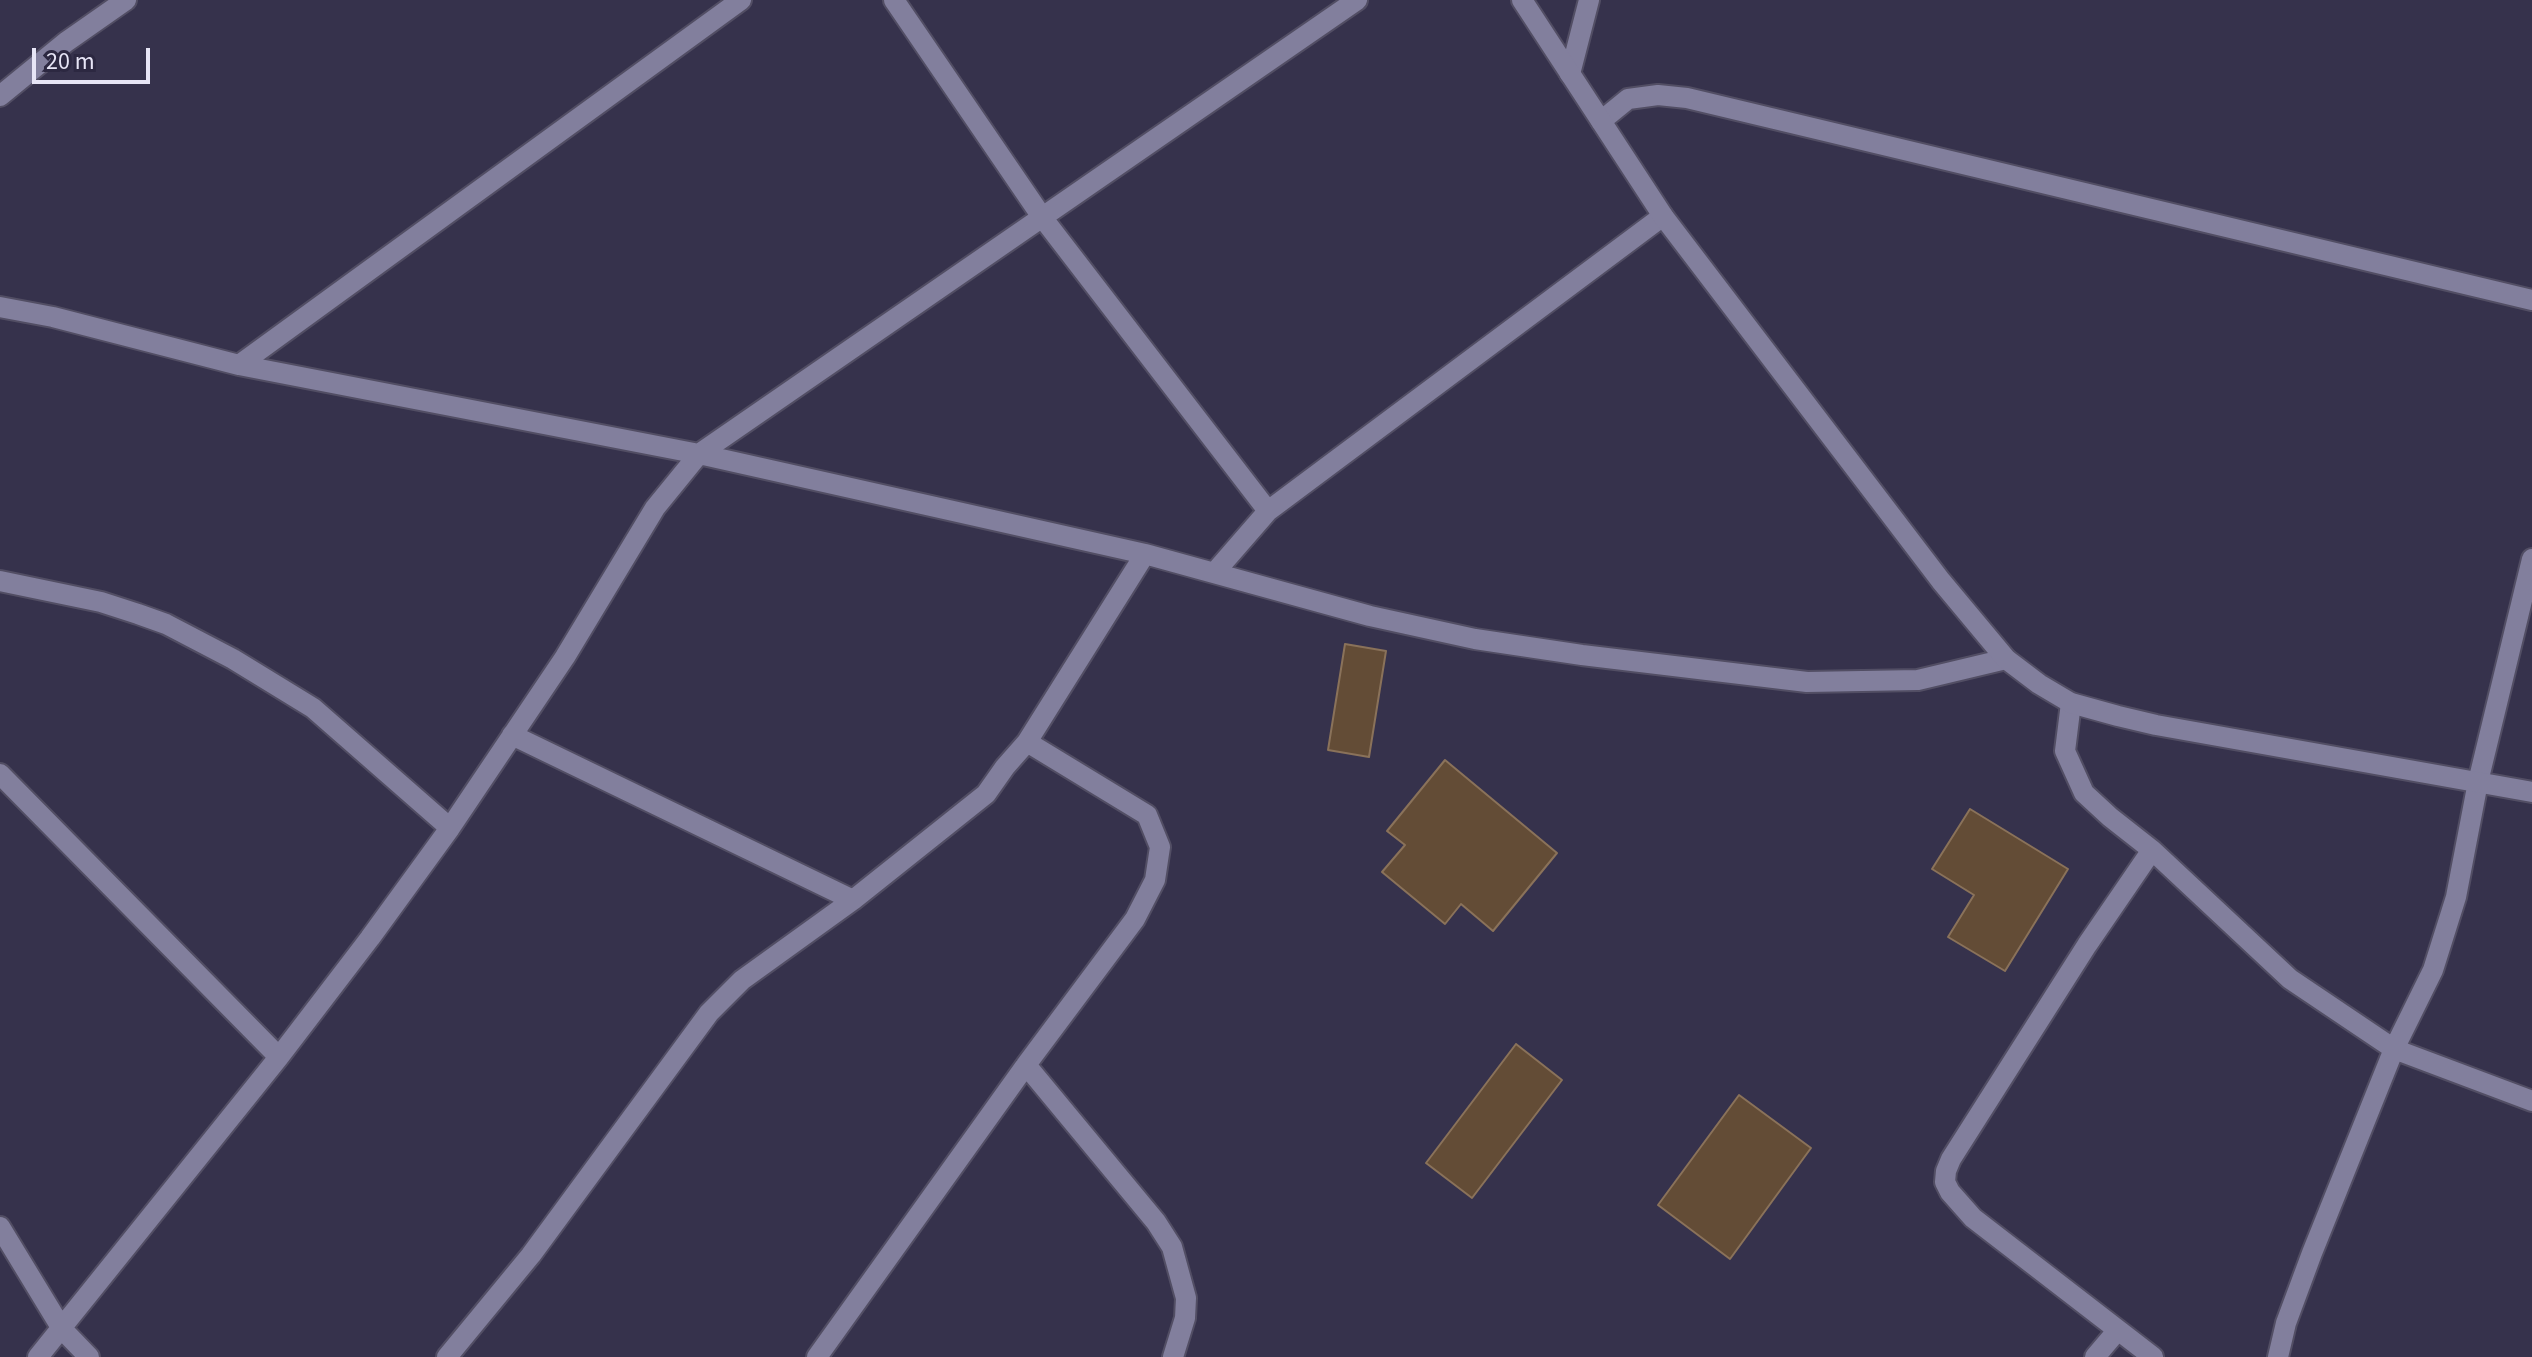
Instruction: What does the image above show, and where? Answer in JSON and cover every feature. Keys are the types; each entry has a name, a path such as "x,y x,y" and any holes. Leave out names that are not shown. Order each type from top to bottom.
{"street":[{"path":"0,96 66,42 126,0"},
{"path":"239,365 741,0"},
{"path":"894,0 1042,217 1268,511"},
{"path":"38,1357 279,1057 450,828 565,657 655,508 699,454 1357,0"},
{"path":"1522,0 1663,216 1941,581 2006,659 2071,703 2156,725 2532,792"},
{"path":"1570,74 1589,0"},
{"path":"1601,121 1628,99 1658,95 1687,98 2532,300"},
{"path":"1215,572 1268,511 1663,216"},
{"path":"0,307 53,317 239,365 699,454 1145,554 1370,616 1475,639 1807,682 1918,680 2006,659"},
{"path":"447,1357 531,1255 709,1013 742,980 853,900 986,794 1027,742 1145,554"},
{"path":"2278,1357 2286,1323 2312,1253 2394,1049 2433,970 2456,897 2478,782 2532,559"},
{"path":"0,581 72,595 138,614 166,624 233,659 313,708 450,828"},
{"path":"2071,703 2065,751 2084,793 2152,850 2290,979 2394,1049 2532,1101"},
{"path":"512,735 853,900"},
{"path":"817,1357 1026,1065 1135,919 1155,880 1160,847 1147,815 1027,742"},
{"path":"0,774 279,1057"},
{"path":"2152,850 2087,945 1951,1159 1945,1182 1973,1218 2153,1357"},
{"path":"1026,1065 1156,1222 1172,1247 1186,1298 1185,1318 1173,1357"},
{"path":"0,1227 7,1254 62,1329 89,1357"},
{"path":"2095,1357 2117,1331"}],"building":[{"path":"1345,644 1386,651 1369,757 1328,750"},
{"path":"1445,760 1557,853 1493,931 1461,904 1445,924 1382,872 1405,845 1387,831"},
{"path":"1970,809 2068,869 2005,971 1948,937 1974,895 1932,869"},
{"path":"1516,1044 1562,1080 1472,1198 1426,1163"},
{"path":"1739,1095 1811,1148 1730,1259 1658,1205"}]}
